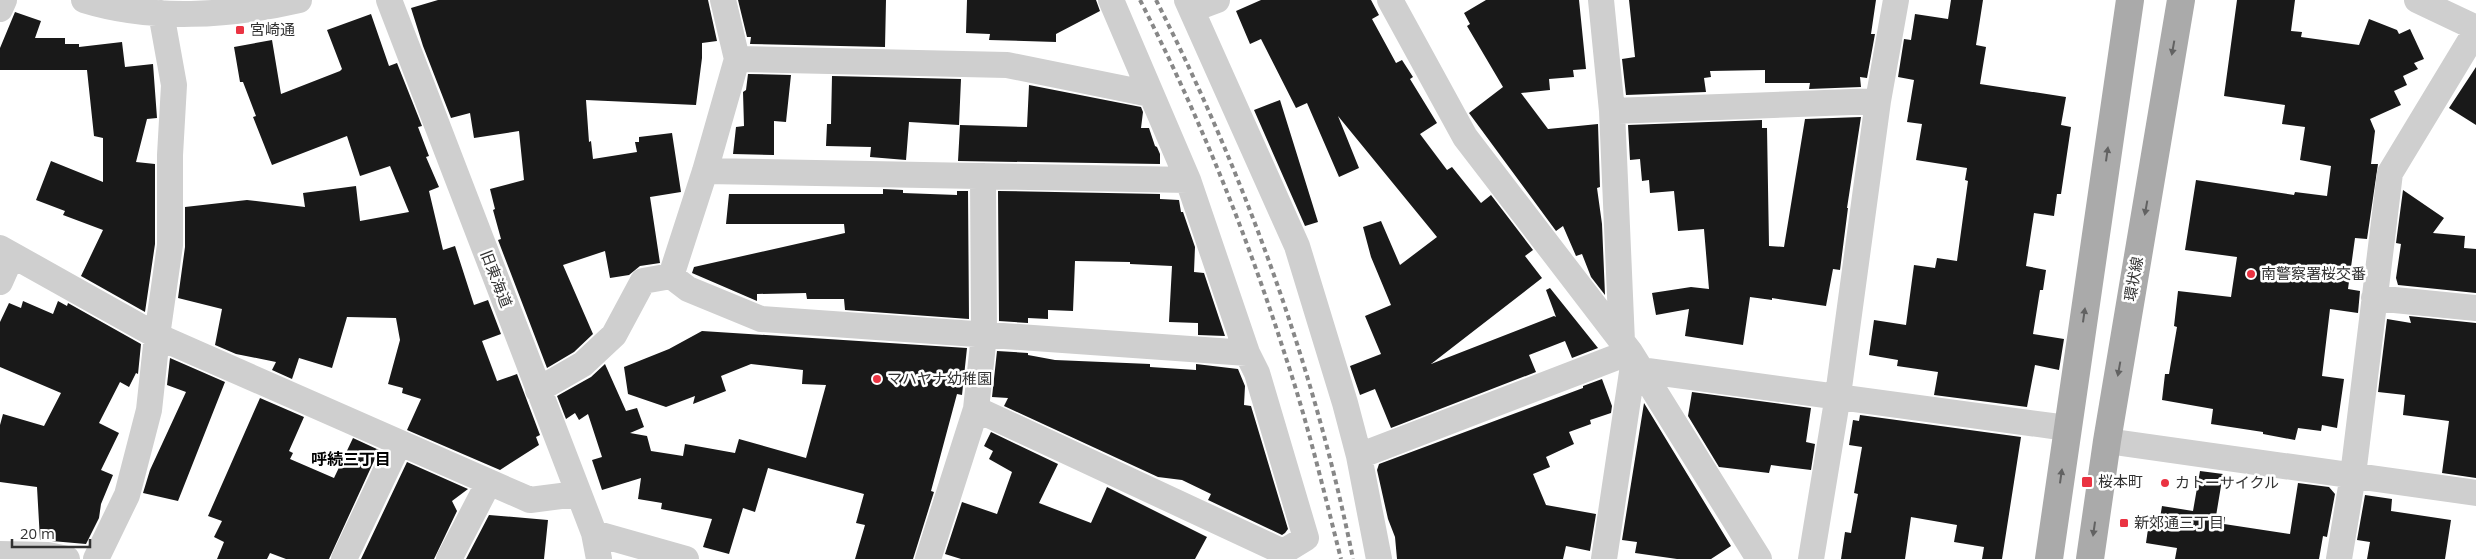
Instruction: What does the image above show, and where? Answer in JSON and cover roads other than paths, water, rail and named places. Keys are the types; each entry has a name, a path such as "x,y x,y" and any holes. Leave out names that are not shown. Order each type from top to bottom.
{"main road":[{"path":"2049,559 2130,0"},
{"name":"環状線","path":"2090,559 2106,441 2181,0"}],"street":[{"path":"0,9 4,0"},
{"path":"84,0 110,8 161,14 224,12 299,0"},
{"name":"旧東海道","path":"389,0 577,494 594,533 599,559"},
{"path":"672,276 737,59 723,0"},
{"path":"976,409 1283,552 1306,538 1257,374 1247,353 1188,180 1111,0"},
{"path":"1217,0 1190,5 1297,246 1345,403 1359,456 1379,559"},
{"path":"1390,0 1465,138 1632,356 1759,559"},
{"path":"1601,0 1632,356 1604,559"},
{"path":"1811,559 1838,395 1878,101 1896,0"},
{"path":"2417,0 2476,28"},
{"path":"96,559 127,495 149,410 170,245 170,156 174,85 161,14"},
{"path":"2339,559 2353,475 2390,173 2476,32"},
{"path":"737,59 1008,65 1150,94"},
{"path":"1612,111 1878,101"},
{"path":"705,170 1188,180"},
{"path":"928,559 976,409 984,335 983,176"},
{"path":"0,282 6,251 157,336 530,500 577,494"},
{"path":"538,390 583,364 614,335 643,281 672,276 688,289 761,319 1247,353"},
{"path":"2374,298 2476,308"},
{"path":"1359,456 1632,356 1838,395 2067,428"},
{"path":"2106,441 2476,493"},
{"path":"344,559 399,443"},
{"path":"449,559 489,482"},
{"path":"594,533 686,559"},
{"path":"0,554 48,554 67,559"}],"railway":[{"path":"1140,0 1202,131 1255,266 1294,383 1341,559"},
{"path":"1156,0 1219,134 1273,273 1319,416 1353,559"}],"place":[{"name":"宮崎通","path":"240,30"},
{"name":"南警察署桜交番","path":"2251,274"},
{"name":"マハヤナ幼稚園","path":"877,379"},
{"name":"桜本町","path":"2087,482"},
{"name":"カトーサイクル","path":"2165,483"},
{"name":"新郊通三丁目","path":"2124,523"}],"district":[{"name":"呼続三丁目","path":"351,459"}]}
